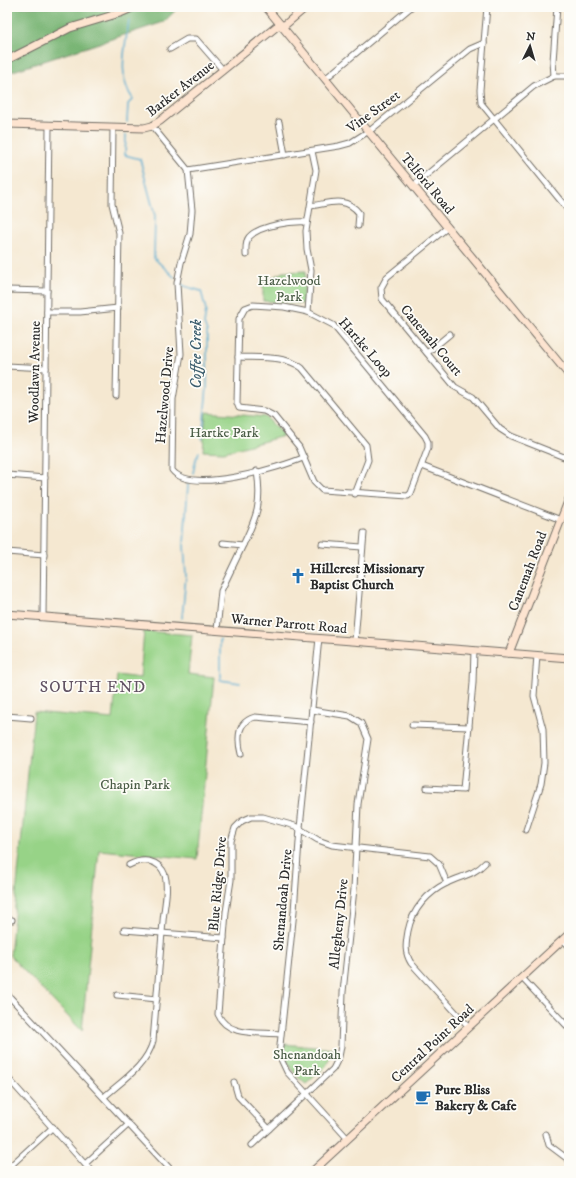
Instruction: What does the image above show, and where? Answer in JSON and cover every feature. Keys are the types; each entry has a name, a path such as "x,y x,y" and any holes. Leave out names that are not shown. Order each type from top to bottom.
{"street":[{"path":"7,60 77,25 120,13 134,7"},
{"name":"Telford Road","path":"266,7 569,375"},
{"name":"Barker Avenue","path":"7,124 49,127 113,128 144,128 152,126 276,27 286,24 306,7"},
{"path":"325,79 411,7"},
{"path":"487,7 480,96 481,103 569,211"},
{"path":"554,76 553,61 557,7"},
{"path":"170,49 187,39 196,39 223,70"},
{"name":"Vine Street","path":"188,170 344,145 368,131 392,113 470,49 484,43"},
{"path":"413,186 534,86 554,76 569,76"},
{"path":"279,122 284,155"},
{"path":"152,126 188,170"},
{"name":"Woodlawn Avenue","path":"43,617 49,127"},
{"path":"113,128 112,200 119,233 116,396"},
{"path":"308,312 311,270 306,242 307,222 311,206 316,170 312,151"},
{"name":"Hazelwood Drive","path":"188,170 193,220 177,283 181,354 173,399 172,470 182,478 208,480 230,479 305,457"},
{"path":"311,206 341,202 350,203 359,213 358,226"},
{"path":"246,255 245,245 249,237 258,231 286,223 307,222"},
{"name":"Canemah Court","path":"448,227 387,277 381,288 382,298 455,387 473,397 504,432 569,459"},
{"path":"7,290 47,291"},
{"name":"Hartke Loop","path":"253,305 284,307 308,312 326,321 339,332 425,436 429,445 411,493 408,496 355,494 326,491 319,488 314,482 305,457 294,440 274,416 264,411 239,408 237,403 238,357 239,319 245,308 253,305"},
{"path":"47,312 80,312 118,308"},
{"path":"428,353 450,334"},
{"path":"238,357 287,361 302,368 366,445 368,460 355,494"},
{"path":"7,366 46,368"},
{"path":"422,466 564,516"},
{"path":"217,630 221,591 258,511 259,491 257,471"},
{"path":"7,475 44,478"},
{"name":"Canemah Road","path":"509,653 564,516 569,499"},
{"path":"355,641 364,533"},
{"path":"223,543 243,545"},
{"path":"322,544 362,547"},
{"path":"7,552 44,555"},
{"path":"7,630 8,614"},
{"name":"Warner Parrott Road","path":"8,614 569,658"},
{"name":"Shenandoah Drive","path":"319,638 300,828 294,911 279,1054 282,1064 287,1072 348,1139"},
{"path":"427,788 463,790 474,650"},
{"path":"526,830 541,784 544,763 542,730 534,696 537,656"},
{"name":"Allegheny Drive","path":"252,1145 333,1069 340,1052 344,981 351,930 359,793 368,746 367,734 361,723 350,716 312,710"},
{"path":"7,716 31,718"},
{"path":"241,754 238,744 239,729 249,718 255,717 311,722"},
{"path":"412,725 469,727"},
{"name":"Blue Ridge Drive","path":"280,1034 233,1030 225,1026 220,1020 217,1008 231,880 231,841 235,828 242,821 257,816 300,828 325,843 430,856 439,864 447,883"},
{"path":"104,1097 147,1055 153,1041 166,885 163,870 153,862 136,862 129,865"},
{"path":"469,1027 410,963 406,953 409,925 416,910 430,894 447,883 470,875 485,864"},
{"path":"124,930 224,938"},
{"name":"Central Point Road","path":"312,1171 569,934"},
{"path":"563,940 569,946"},
{"path":"522,978 569,1028"},
{"path":"7,994 172,1171"},
{"path":"117,995 157,999"},
{"path":"7,1079 53,1127 91,1171"},
{"path":"234,1082 238,1096 269,1129"},
{"path":"85,1164 129,1124"},
{"path":"9,1170 53,1127"},
{"path":"546,1134 549,1145 569,1160"}],"green space":[{"path":"7,7 179,7 164,22 7,73"},
{"name":"Hazelwood Park","path":"306,271 303,304 263,301 263,282 283,272"},
{"name":"Hartke Park","path":"206,412 266,417 284,436 224,452 203,451"},
{"name":"Chapin Park","path":"144,631 192,635 188,674 214,677 197,859 99,850 82,1031 10,956 34,712 113,719 117,675 140,678"},
{"name":"Shenandoah Park","path":"284,1044 334,1049 326,1066 306,1084 293,1072 290,1067 284,1050"}],"waterway":[{"name":"Coffee Creek","path":"127,122 128,104 133,99 128,90 123,70 124,50 129,20"},
{"name":"Coffee Creek","path":"126,135 125,155 140,159 155,216 154,258 174,277"},
{"name":"Coffee Creek","path":"181,283 184,286 201,291 206,310 204,324 207,332 207,387 202,439"},
{"name":"Coffee Creek","path":"193,473 199,452"},
{"name":"Coffee Creek","path":"182,618 186,576 184,545 188,484"},
{"name":"Coffee Creek","path":"220,639 220,680 240,683"}],"place":[{"name":"Hillcrest Missionary Baptist Church","path":"298,576"},
{"name":"Pure Bliss Bakery & Cafe","path":"423,1097"}],"district":[{"name":"SOUTH END","path":"93,686"}]}
